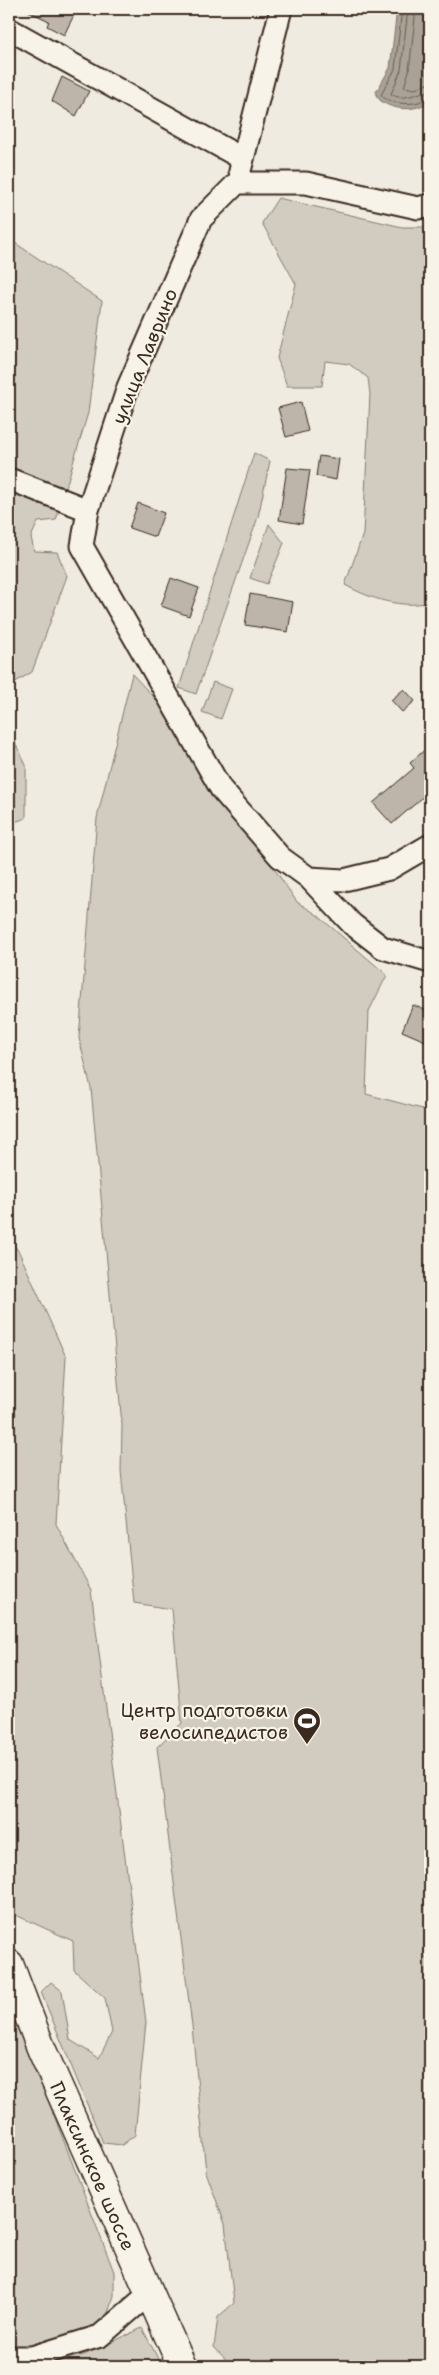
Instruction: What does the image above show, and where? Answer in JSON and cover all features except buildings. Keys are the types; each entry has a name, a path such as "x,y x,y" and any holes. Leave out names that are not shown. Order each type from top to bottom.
{"main road":[{"name":"Плаксинское шоссе","path":"9,1964 41,2048 182,2366"}],"street":[{"path":"281,9 237,183 306,183 418,208 430,205"},
{"path":"9,29 244,159"},
{"name":"улица Лаврино","path":"237,183 201,219 128,387 88,510 82,546 221,789 280,857 309,878"},
{"path":"9,479 88,510"},
{"path":"309,878 344,880 389,869 430,845"},
{"path":"309,878 352,924 383,948 430,962"},
{"path":"9,2357 29,2361 100,2336 150,2293"}],"shaded area":[{"path":"278,198 402,227 430,227 430,602 408,604 386,601 365,595 345,585 363,534 370,394 368,378 349,364 325,361 322,386 287,386 277,358 296,284 262,223"},
{"path":"9,239 102,301 88,413 56,520 38,522 31,537 34,551 57,552 67,576 32,672 9,686"},
{"path":"254,453 270,461 258,517 196,694 179,688"},
{"path":"269,524 284,543 267,584 250,578"},
{"name":"Центр подготовки велосипедистов","path":"132,674 165,709 297,902 316,914 387,975 369,1011 366,1094 430,1111 430,2366 232,2366 214,2347 218,2317 234,2303 225,2224 206,2172 192,2026 157,1747 182,1723 172,1609 134,1603 121,1471 122,1425 91,1088 79,1038 97,818"},
{"path":"213,682 232,689 221,719 202,712"},
{"path":"9,731 26,765 26,818 12,823 9,821"},
{"path":"9,1238 19,1252 66,1357 56,1524 91,1590 146,2022 135,2135 122,2145 103,2143 41,1992 51,1982 62,1991 70,2040 99,2058 112,2032 105,1998 74,1970 73,1941 9,1912"},
{"path":"9,1998 114,2272 114,2296 107,2315 92,2332 9,2352"},
{"path":"142,2328 162,2366 9,2366 84,2355"}],"water":[{"path":"397,9 430,9 430,100 418,107 395,108 382,102 377,97 376,92 390,68"}],"place":[{"name":"Центр подготовки велосипедистов","path":"307,1745"}]}
